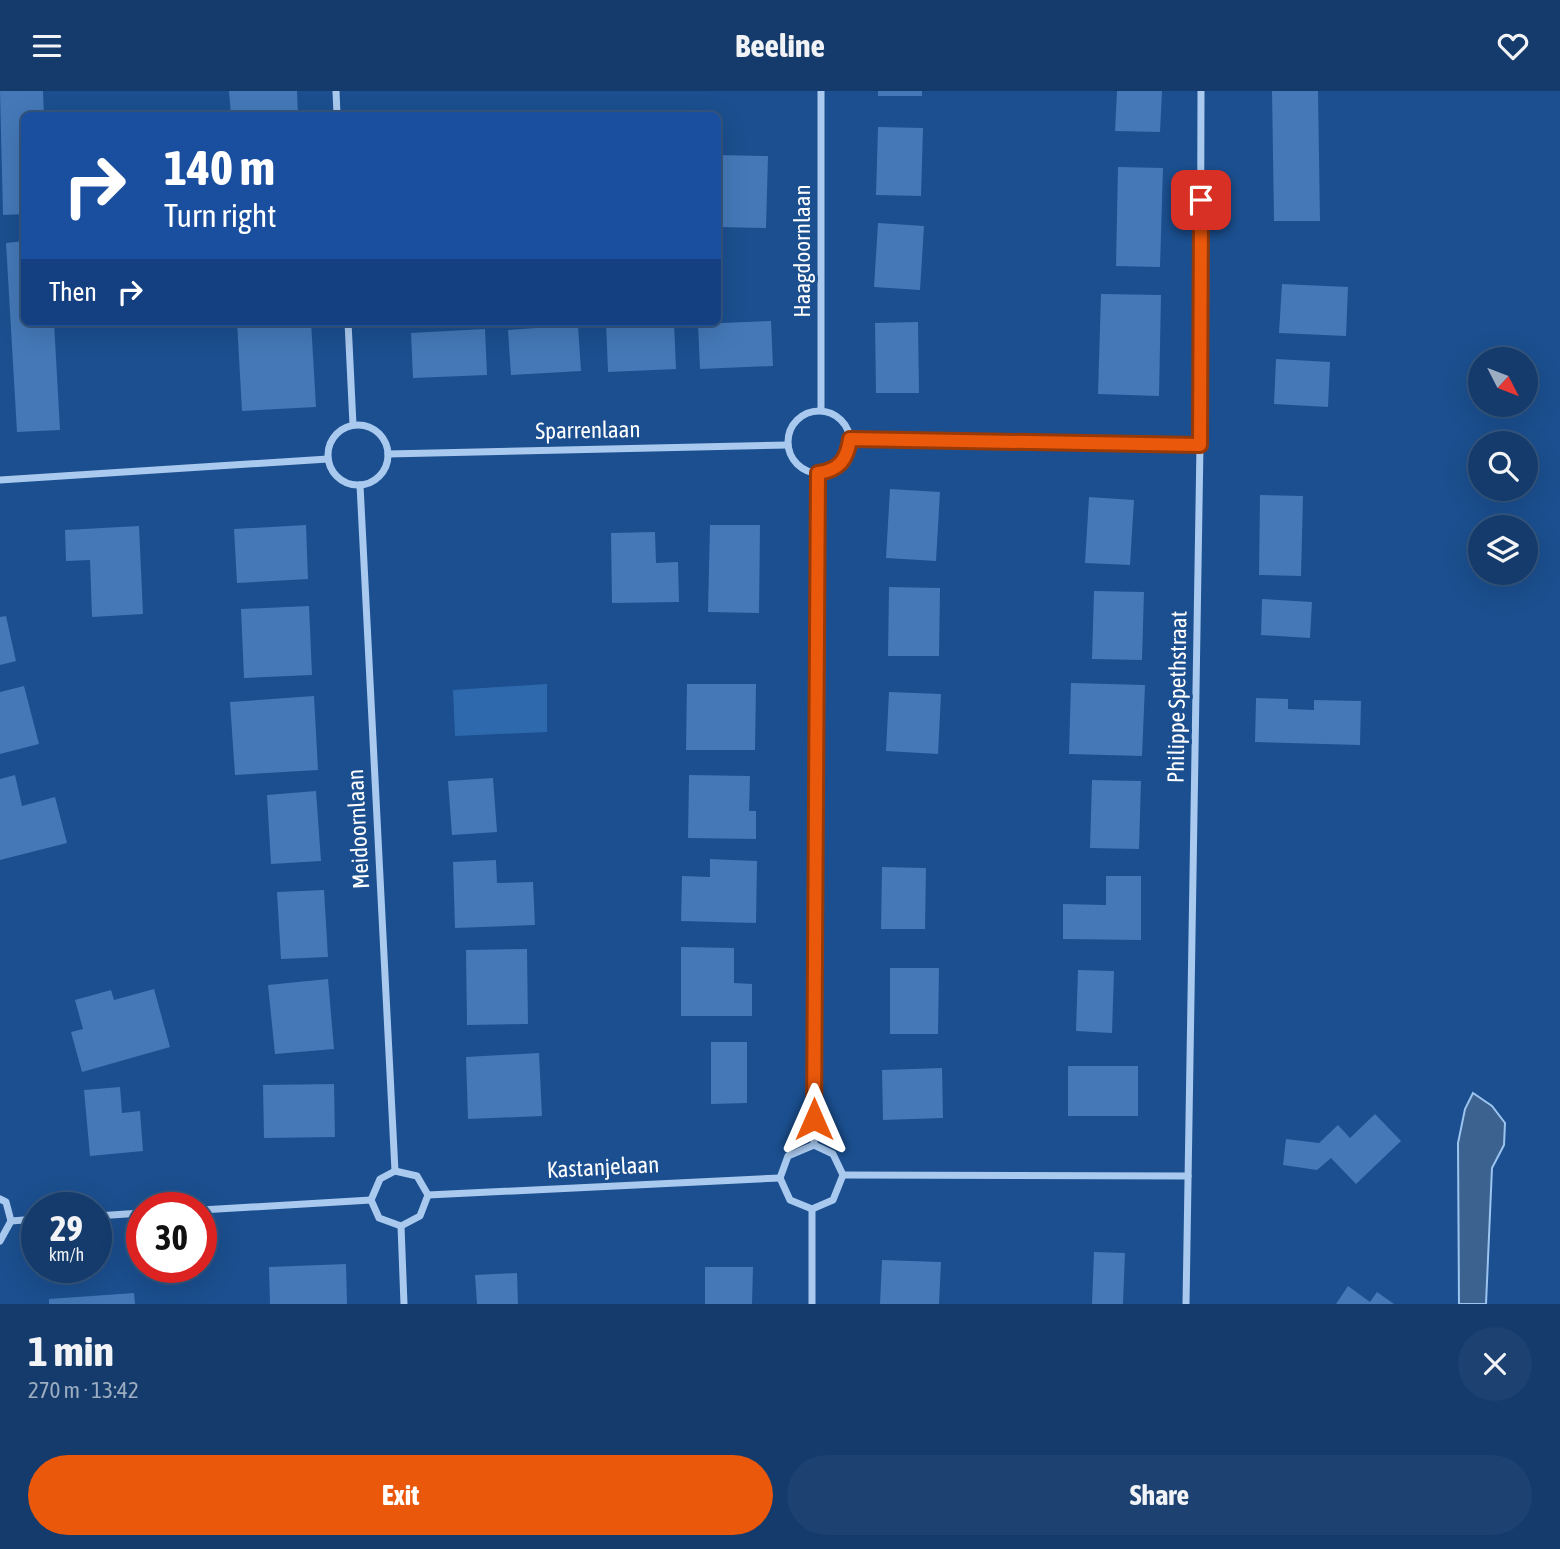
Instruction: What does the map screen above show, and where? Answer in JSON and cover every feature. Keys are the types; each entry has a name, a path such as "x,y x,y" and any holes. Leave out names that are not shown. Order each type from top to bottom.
{"street":[{"path":"336,91 337,112"},
{"name":"Haagdoornlaan","path":"821,91 821,410"},
{"name":"Philippe Spethstraat","path":"1186,1304 1200,445 1201,91"},
{"path":"348,326 353,425"},
{"path":"821,410 840,419 850,439 847,454 841,464 827,472 818,473 796,464 788,445 788,436 794,422 803,415 821,410"},
{"path":"353,425 369,427 377,432 385,442 388,454 386,466 380,476 360,485 347,483 337,477 328,459 332,440 341,430 353,425"},
{"path":"850,439 1200,445"},
{"name":"Sparrenlaan","path":"388,454 788,445"},
{"path":"0,480 328,459"},
{"path":"814,1146 818,473"},
{"name":"Meidoornlaan","path":"360,485 395,1171"},
{"path":"814,1146 833,1154 843,1175 833,1200 813,1209 790,1200 780,1178 788,1156 814,1146"},
{"path":"395,1171 417,1176 428,1195 420,1216 401,1226 379,1218 371,1200 380,1179 395,1171"},
{"path":"843,1175 1188,1176"},
{"name":"Kastanjelaan","path":"428,1195 780,1178"},
{"path":"0,1199 6,1202 11,1221 0,1241"},
{"path":"217,1209 371,1200"},
{"path":"812,1304 813,1209"},
{"path":"11,1221 21,1220"},
{"path":"401,1226 404,1304"}],"shaded area":[{"path":"547,684 547,732 455,736 453,690"},
{"path":"1473,1093 1492,1106 1505,1123 1504,1145 1492,1168 1486,1304 1459,1304 1458,1143 1465,1109"}],"building":[{"path":"0,91 43,91 44,112 21,112 21,214 3,215"},
{"path":"229,91 297,91 298,112 231,112"},
{"path":"878,91 922,91 922,96 878,96"},
{"path":"1117,91 1162,91 1160,132 1115,131"},
{"path":"1272,91 1318,91 1320,221 1274,221"},
{"path":"878,127 923,128 921,196 876,195"},
{"path":"721,155 768,156 766,228 721,227"},
{"path":"1118,167 1163,168 1160,267 1116,266"},
{"path":"878,223 924,226 920,290 874,287"},
{"path":"21,241 21,326 54,326 60,430 17,432 6,243"},
{"path":"1282,284 1348,287 1346,336 1279,333"},
{"path":"1101,294 1161,295 1159,396 1098,394"},
{"path":"771,321 773,366 700,369 698,326 721,326 721,323"},
{"path":"918,322 919,393 876,393 875,323"},
{"path":"237,326 311,326 316,407 242,411"},
{"path":"578,326 581,371 511,375 508,330"},
{"path":"606,326 674,326 676,369 608,372"},
{"path":"485,329 487,375 413,378 411,333"},
{"path":"1276,359 1330,362 1328,407 1274,404"},
{"path":"890,489 940,492 936,561 886,558"},
{"path":"1260,495 1303,496 1301,576 1259,575"},
{"path":"1089,497 1134,500 1130,565 1085,563"},
{"path":"306,525 308,579 237,583 234,529"},
{"path":"710,525 760,525 759,613 708,612"},
{"path":"139,526 143,614 92,617 90,560 66,561 65,530"},
{"path":"655,532 656,563 678,562 679,602 612,603 611,533"},
{"path":"889,587 940,588 939,656 888,656"},
{"path":"1094,591 1144,592 1142,660 1092,659"},
{"path":"1262,599 1312,602 1310,638 1261,635"},
{"path":"309,606 312,675 244,678 241,609"},
{"path":"6,616 16,661 0,665 0,617"},
{"path":"1071,683 1145,685 1142,756 1069,754"},
{"path":"687,684 756,684 755,750 686,750"},
{"path":"24,686 39,744 0,754 0,692"},
{"path":"889,692 941,694 938,754 886,751"},
{"path":"314,696 318,770 235,775 230,702"},
{"path":"1256,698 1288,699 1288,709 1314,710 1314,700 1361,701 1360,745 1255,742"},
{"path":"15,775 22,806 55,797 67,843 0,860 0,779"},
{"path":"689,775 750,776 749,811 756,811 756,839 688,838"},
{"path":"493,778 497,832 452,835 448,781"},
{"path":"1092,780 1141,781 1139,849 1090,848"},
{"path":"316,791 321,861 271,864 267,795"},
{"path":"710,859 757,861 756,923 681,921 682,876 710,877"},
{"path":"496,860 497,883 533,882 535,925 455,928 453,862"},
{"path":"882,867 926,868 925,929 881,929"},
{"path":"1106,876 1141,876 1141,940 1063,939 1063,904 1106,905"},
{"path":"324,890 328,957 281,959 277,892"},
{"path":"681,947 734,948 734,983 752,984 752,1016 681,1016"},
{"path":"527,949 528,1024 467,1025 466,950"},
{"path":"890,968 939,968 938,1034 890,1034"},
{"path":"1078,970 1114,971 1112,1033 1076,1031"},
{"path":"328,979 334,1049 275,1054 268,985"},
{"path":"154,989 170,1047 82,1072 71,1032 83,1029 75,1000 111,990 114,1000"},
{"path":"711,1042 747,1042 747,1103 711,1104"},
{"path":"539,1053 542,1116 468,1119 466,1057"},
{"path":"1068,1066 1138,1066 1138,1116 1068,1116"},
{"path":"942,1068 943,1118 883,1120 882,1070"},
{"path":"334,1084 335,1137 264,1138 263,1085"},
{"path":"120,1087 122,1113 140,1111 143,1151 90,1156 84,1090"},
{"path":"1375,1114 1401,1141 1356,1184 1331,1158 1317,1170 1283,1165 1286,1139 1319,1143 1338,1125 1350,1138"},
{"path":"1094,1252 1125,1253 1123,1304 1092,1304"},
{"path":"882,1260 941,1262 939,1304 880,1304"},
{"path":"346,1264 347,1304 270,1304 269,1267"},
{"path":"705,1267 753,1267 752,1304 705,1304"},
{"path":"517,1273 518,1304 477,1304 475,1275"},
{"path":"1348,1286 1370,1302 1377,1292 1394,1304 1336,1304"},
{"path":"134,1293 135,1304 49,1304 49,1299"}],"route":[{"path":"814,1119 818,473 827,472 841,464 847,454 850,439 1200,445 1201,200"}]}
